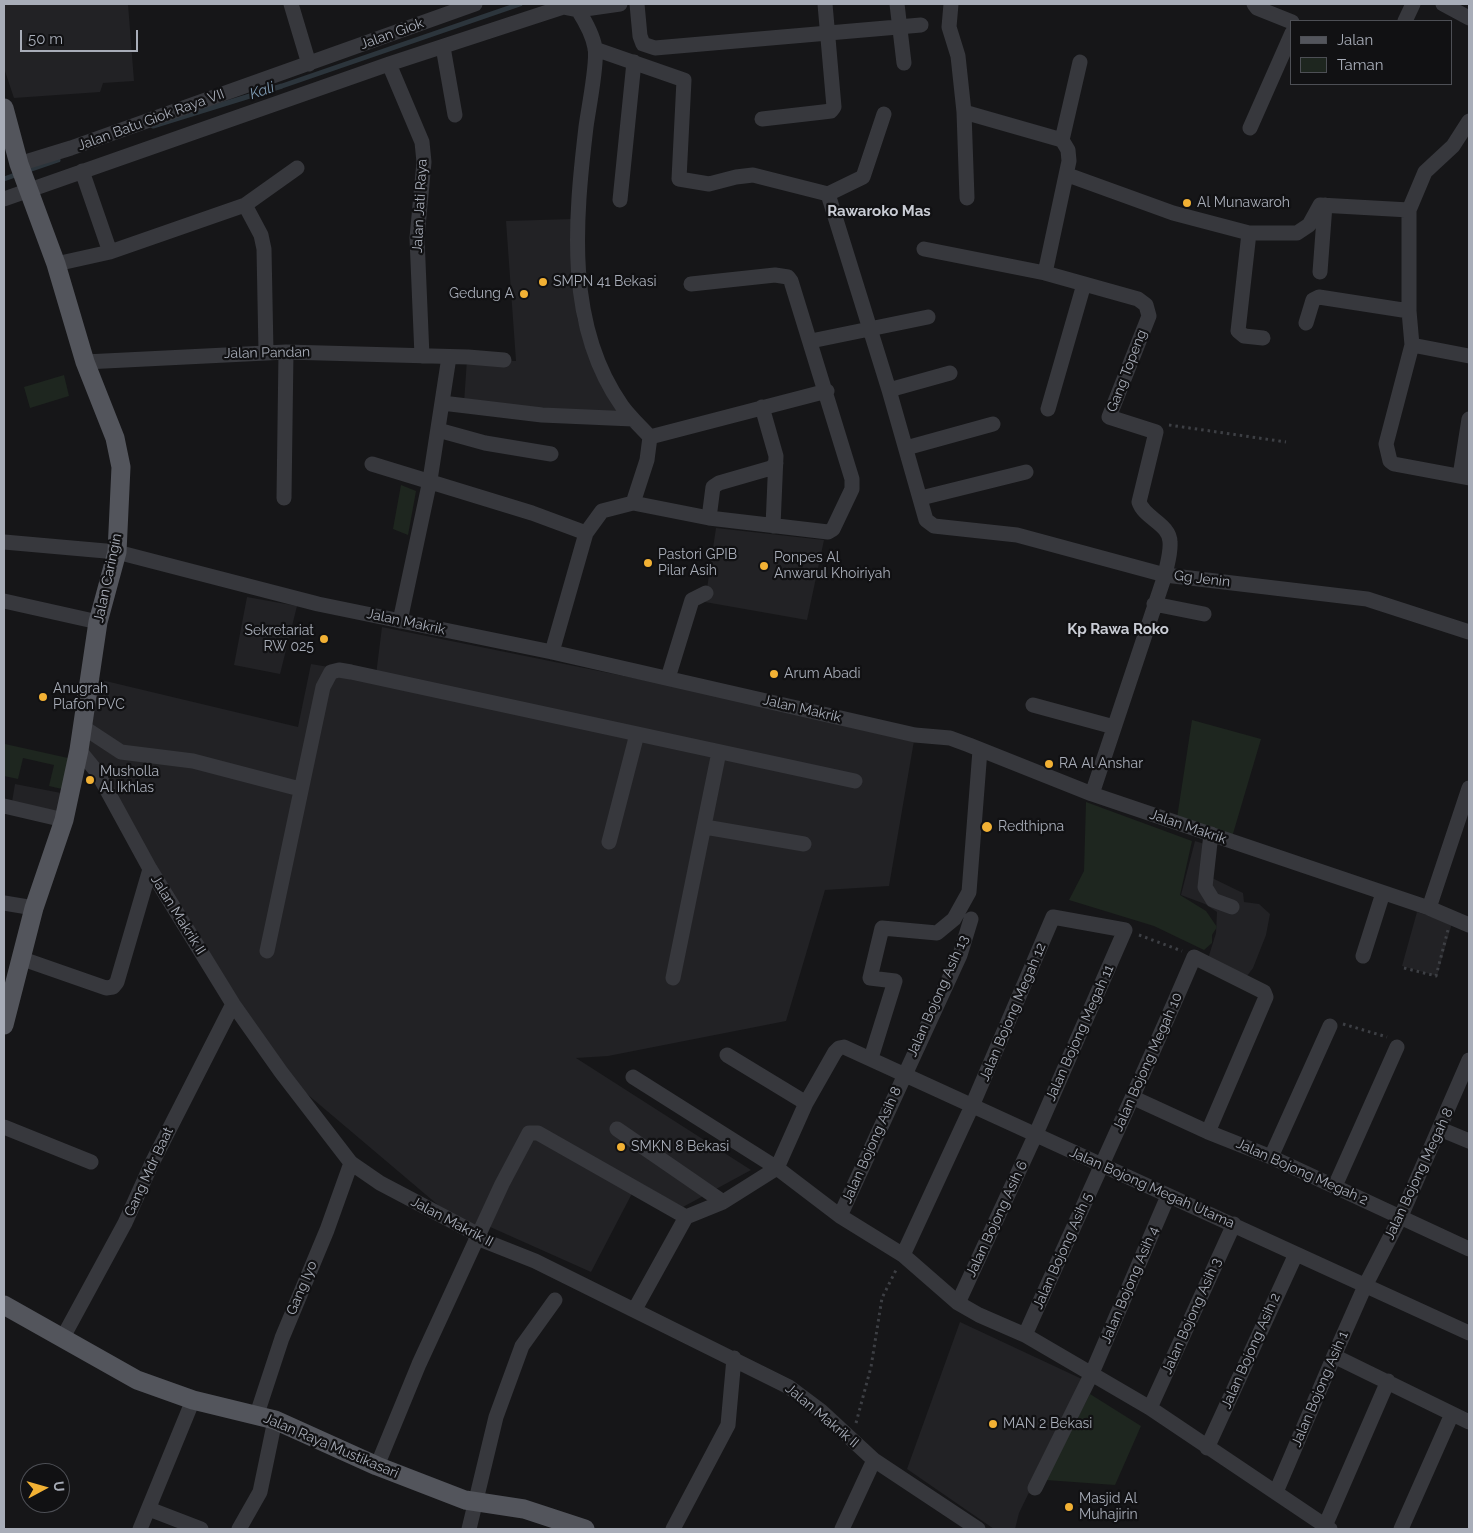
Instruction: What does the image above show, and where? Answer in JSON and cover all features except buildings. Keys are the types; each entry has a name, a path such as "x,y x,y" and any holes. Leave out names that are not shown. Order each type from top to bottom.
{"main road":[{"name":"Jalan Caringin","path":"4,108 24,177 56,264 85,362 115,438 121,467 117,552 98,622 79,750 64,820 34,908 4,1025"},
{"name":"Jalan Raya Mustikasari","path":"4,1305 138,1380 193,1400 257,1414 275,1420 376,1466 465,1500 524,1509 585,1529"}],"street":[{"path":"291,4 310,64"},
{"name":"Jalan Giok","path":"310,64 475,4"},
{"path":"4,199 24,177 82,171 389,64 564,7 578,10 620,4"},
{"path":"637,4 640,36 643,44 655,48 921,25"},
{"path":"762,119 831,111 834,107 825,4"},
{"path":"897,4 904,63"},
{"path":"951,4 949,27 958,56 964,112 967,198"},
{"path":"1254,4 1257,8 1290,21"},
{"path":"1405,20 1413,4"},
{"path":"1443,4 1469,18"},
{"path":"578,10 584,18 596,49 581,167 578,228 580,302 587,333 597,358 622,406 650,437"},
{"path":"1250,128 1290,38"},
{"path":"443,47 455,115"},
{"path":"596,49 684,80 679,180 709,184 753,175 828,194 863,177 884,114"},
{"path":"620,200 634,62"},
{"path":"1062,140 1080,62"},
{"name":"Jalan Batu Giok Raya VII","path":"24,177 71,148 310,64"},
{"name":"Jalan Jati Raya","path":"389,64 422,142 424,162 416,238 422,356"},
{"path":"964,112 1062,140 1068,150 1068,175 1045,273"},
{"path":"1469,121 1453,146 1425,172 1409,210 1409,310 1412,345 1386,444 1387,455 1394,464 1465,477 1469,419"},
{"path":"56,264 110,252 245,205 296,168"},
{"path":"82,171 110,252"},
{"path":"1068,175 1174,213 1249,233 1297,233 1309,225 1316,208 1325,205 1409,210"},
{"path":"828,194 921,498 1026,472"},
{"path":"245,205 261,236 264,249 266,352"},
{"path":"1320,272 1325,205"},
{"path":"1249,233 1238,330 1244,336 1263,338"},
{"name":"Gang Topeng","path":"924,249 1045,273 1138,299 1146,305 1149,316 1109,418 1156,432"},
{"path":"552,652 586,533 602,511 633,503 709,518 828,532 833,530 852,489 852,479 827,391 788,277 775,275 691,284"},
{"path":"1048,409 1084,284"},
{"path":"1306,323 1313,300 1319,297 1409,310"},
{"path":"811,341 928,317"},
{"path":"1412,345 1469,356"},
{"name":"Jalan Pandan","path":"85,362 266,352 504,360"},
{"path":"284,498 286,352"},
{"path":"400,621 430,480 450,357"},
{"path":"889,390 950,374"},
{"path":"650,437 827,391"},
{"path":"442,403 542,415 633,419"},
{"path":"762,407 776,463 773,526"},
{"path":"906,448 993,424"},
{"path":"438,430 485,442 550,454"},
{"path":"1092,794 1165,575 1170,542 1169,534 1142,510 1139,502 1156,432"},
{"path":"633,503 647,460 650,437"},
{"path":"709,518 713,487 718,483 771,468 776,463"},
{"path":"372,464 430,480 586,533"},
{"name":"Gg Jenin","path":"921,498 926,520 934,526 1017,535 1165,575 1366,599 1469,632"},
{"name":"Jalan Makrik","path":"4,542 117,552 256,590 552,652 915,735 950,738 1092,794 1383,892 1429,908 1469,925"},
{"path":"668,678 692,600 706,593"},
{"path":"4,601 98,622"},
{"path":"1154,604 1204,614"},
{"path":"267,951 300,789 324,686 331,672 339,670 855,781"},
{"path":"1033,705 1114,727"},
{"path":"83,727 121,752 193,761 300,789"},
{"path":"610,842 637,734"},
{"name":"Jalan Makrik II","path":"79,750 97,772 150,869 233,1004 281,1072 352,1163 387,1187 474,1232 478,1238 535,1261 789,1386 821,1411 874,1460 954,1522 978,1529"},
{"path":"871,1058 895,981 870,978 882,928 937,932 954,919 969,892 980,750"},
{"path":"673,978 719,752"},
{"path":"1429,908 1469,788"},
{"path":"4,806 64,820"},
{"path":"705,827 804,844"},
{"path":"1211,834 1205,867 1205,886 1213,900 1232,907"},
{"path":"20,958 106,988 113,986 117,982 150,869"},
{"path":"1363,956 1383,892"},
{"path":"4,903 34,908"},
{"name":"Jalan Bojong Megah 12","path":"903,1255 972,1106 1053,917 1125,930"},
{"name":"Jalan Bojong Asih 13","path":"904,1073 960,955 971,919"},
{"name":"Jalan Bojong Megah 11","path":"1035,1136 1125,930"},
{"path":"1194,957 1264,992 1265,1000 1208,1132"},
{"name":"Jalan Bojong Megah 10","path":"1101,1166 1134,1098 1194,957"},
{"name":"Gang Mdr Baat","path":"62,1339 125,1223 152,1163 233,1004"},
{"path":"1271,1157 1330,1026"},
{"name":"Jalan Bojong Megah Utama","path":"806,1103 835,1052 844,1047 1469,1333"},
{"path":"1335,1186 1397,1047"},
{"path":"635,1310 686,1217 723,1202 777,1168 806,1103 727,1055"},
{"name":"Jalan Bojong Megah 8","path":"1365,1286 1401,1216 1469,1060"},
{"name":"Jalan Bojong Asih 8","path":"840,1216 904,1073"},
{"path":"633,1077 777,1168 840,1216 903,1255 958,1303 986,1319 1025,1335 1150,1408 1327,1528 1388,1381"},
{"name":"Jalan Bojong Megah 2","path":"1134,1098 1208,1132 1271,1157 1469,1249"},
{"path":"4,1127 91,1162"},
{"path":"1440,1128 1469,1141"},
{"path":"616,1129 723,1202"},
{"path":"376,1466 418,1364 526,1136 538,1133 686,1217"},
{"name":"Jalan Bojong Asih 6","path":"958,1303 1035,1136"},
{"name":"Gang Iyo","path":"257,1414 282,1338 327,1230 352,1163"},
{"name":"Jalan Bojong Asih 5","path":"1025,1335 1101,1166"},
{"name":"Jalan Bojong Asih 4","path":"1035,1488 1092,1373 1168,1196"},
{"name":"Jalan Bojong Asih 3","path":"1150,1408 1234,1224"},
{"name":"Jalan Bojong Asih 2","path":"1207,1448 1296,1254"},
{"name":"Jalan Bojong Asih 1","path":"1276,1492 1365,1286"},
{"path":"469,1529 496,1417 522,1346 555,1300"},
{"path":"1334,1356 1469,1422"},
{"path":"673,1529 728,1425 734,1358"},
{"path":"140,1529 193,1400"},
{"path":"1401,1529 1452,1414"},
{"path":"239,1529 260,1492 275,1420"},
{"path":"842,1529 874,1460"},
{"path":"149,1509 201,1529"}],"path":[{"path":"1156,432 1160,424 1286,442"},
{"path":"1404,968 1436,976 1451,917"},
{"path":"1125,930 1171,946 1194,957"},
{"path":"1330,1026 1334,1023 1341,1024 1387,1037 1394,1040 1397,1047"},
{"path":"851,1440 871,1367 882,1298 903,1255"}],"shaded area":[{"path":"4,4 128,4 134,81 103,83 100,92 14,98 4,68"},
{"name":"SMPN 41 Bekasi","path":"573,219 577,318 587,347 622,416 464,403 467,359 516,361 506,221"},
{"name":"Ponpes Al Anwarul Khoiriyah","path":"716,528 824,540 807,620 705,602"},
{"path":"247,597 297,606 280,674 234,665"},
{"path":"382,627 915,735 889,886 825,890 786,1021 608,1056 576,1058 751,1170 683,1207 638,1182 591,1272 488,1226 477,1238 281,1072 79,750 93,678 298,727 311,664 376,675"},
{"path":"15,784 61,793 58,812 12,802"},
{"path":"1195,841 1214,847 1210,877 1243,893 1244,902 1259,904 1270,914 1266,935 1253,968 1244,980 1207,962 1216,933 1217,912 1205,904 1181,895"},
{"path":"1417,912 1452,923 1437,976 1402,966"},
{"name":"MAN 2 Bekasi","path":"960,1322 1084,1380 1019,1513 1015,1529 994,1529 907,1469"}],"green space":[{"path":"64,375 69,396 30,408 24,387"},
{"path":"401,485 416,491 408,535 393,529"},
{"path":"1192,720 1261,739 1232,837 1177,818"},
{"path":"5,744 68,758 62,789 49,786 54,765 23,758 18,779 4,776"},
{"path":"1086,802 1192,841 1180,895 1206,911 1217,927 1212,935 1212,943 1204,950 1154,926 1069,900 1084,871"},
{"path":"1090,1394 1141,1426 1115,1485 1046,1480"}],"waterway":[{"name":"Kali","path":"153,126 282,86 520,4"},
{"name":"Kali","path":"26,171 58,160"},
{"name":"Kali","path":"4,179 18,174"}],"place":[{"name":"Al Munawaroh","path":"1187,203"},
{"name":"SMPN 41 Bekasi","path":"543,282"},
{"name":"Gedung A","path":"524,294"},
{"name":"Pastori GPIB Pilar Asih","path":"648,563"},
{"name":"Ponpes Al Anwarul Khoiriyah","path":"764,566"},
{"name":"Sekretariat RW 025","path":"324,639"},
{"name":"Arum Abadi","path":"774,674"},
{"name":"Anugrah Plafon PVC","path":"43,697"},
{"name":"RA Al Anshar","path":"1049,764"},
{"name":"Musholla Al Ikhlas","path":"90,780"},
{"name":"Redthipna","path":"987,827"},
{"name":"SMKN 8 Bekasi","path":"621,1147"},
{"name":"MAN 2 Bekasi","path":"993,1424"},
{"name":"Masjid Al Muhajirin","path":"1069,1507"}],"district":[{"name":"Rawaroko Mas","path":"879,211"},
{"name":"Kp Rawa Roko","path":"1118,629"}]}
